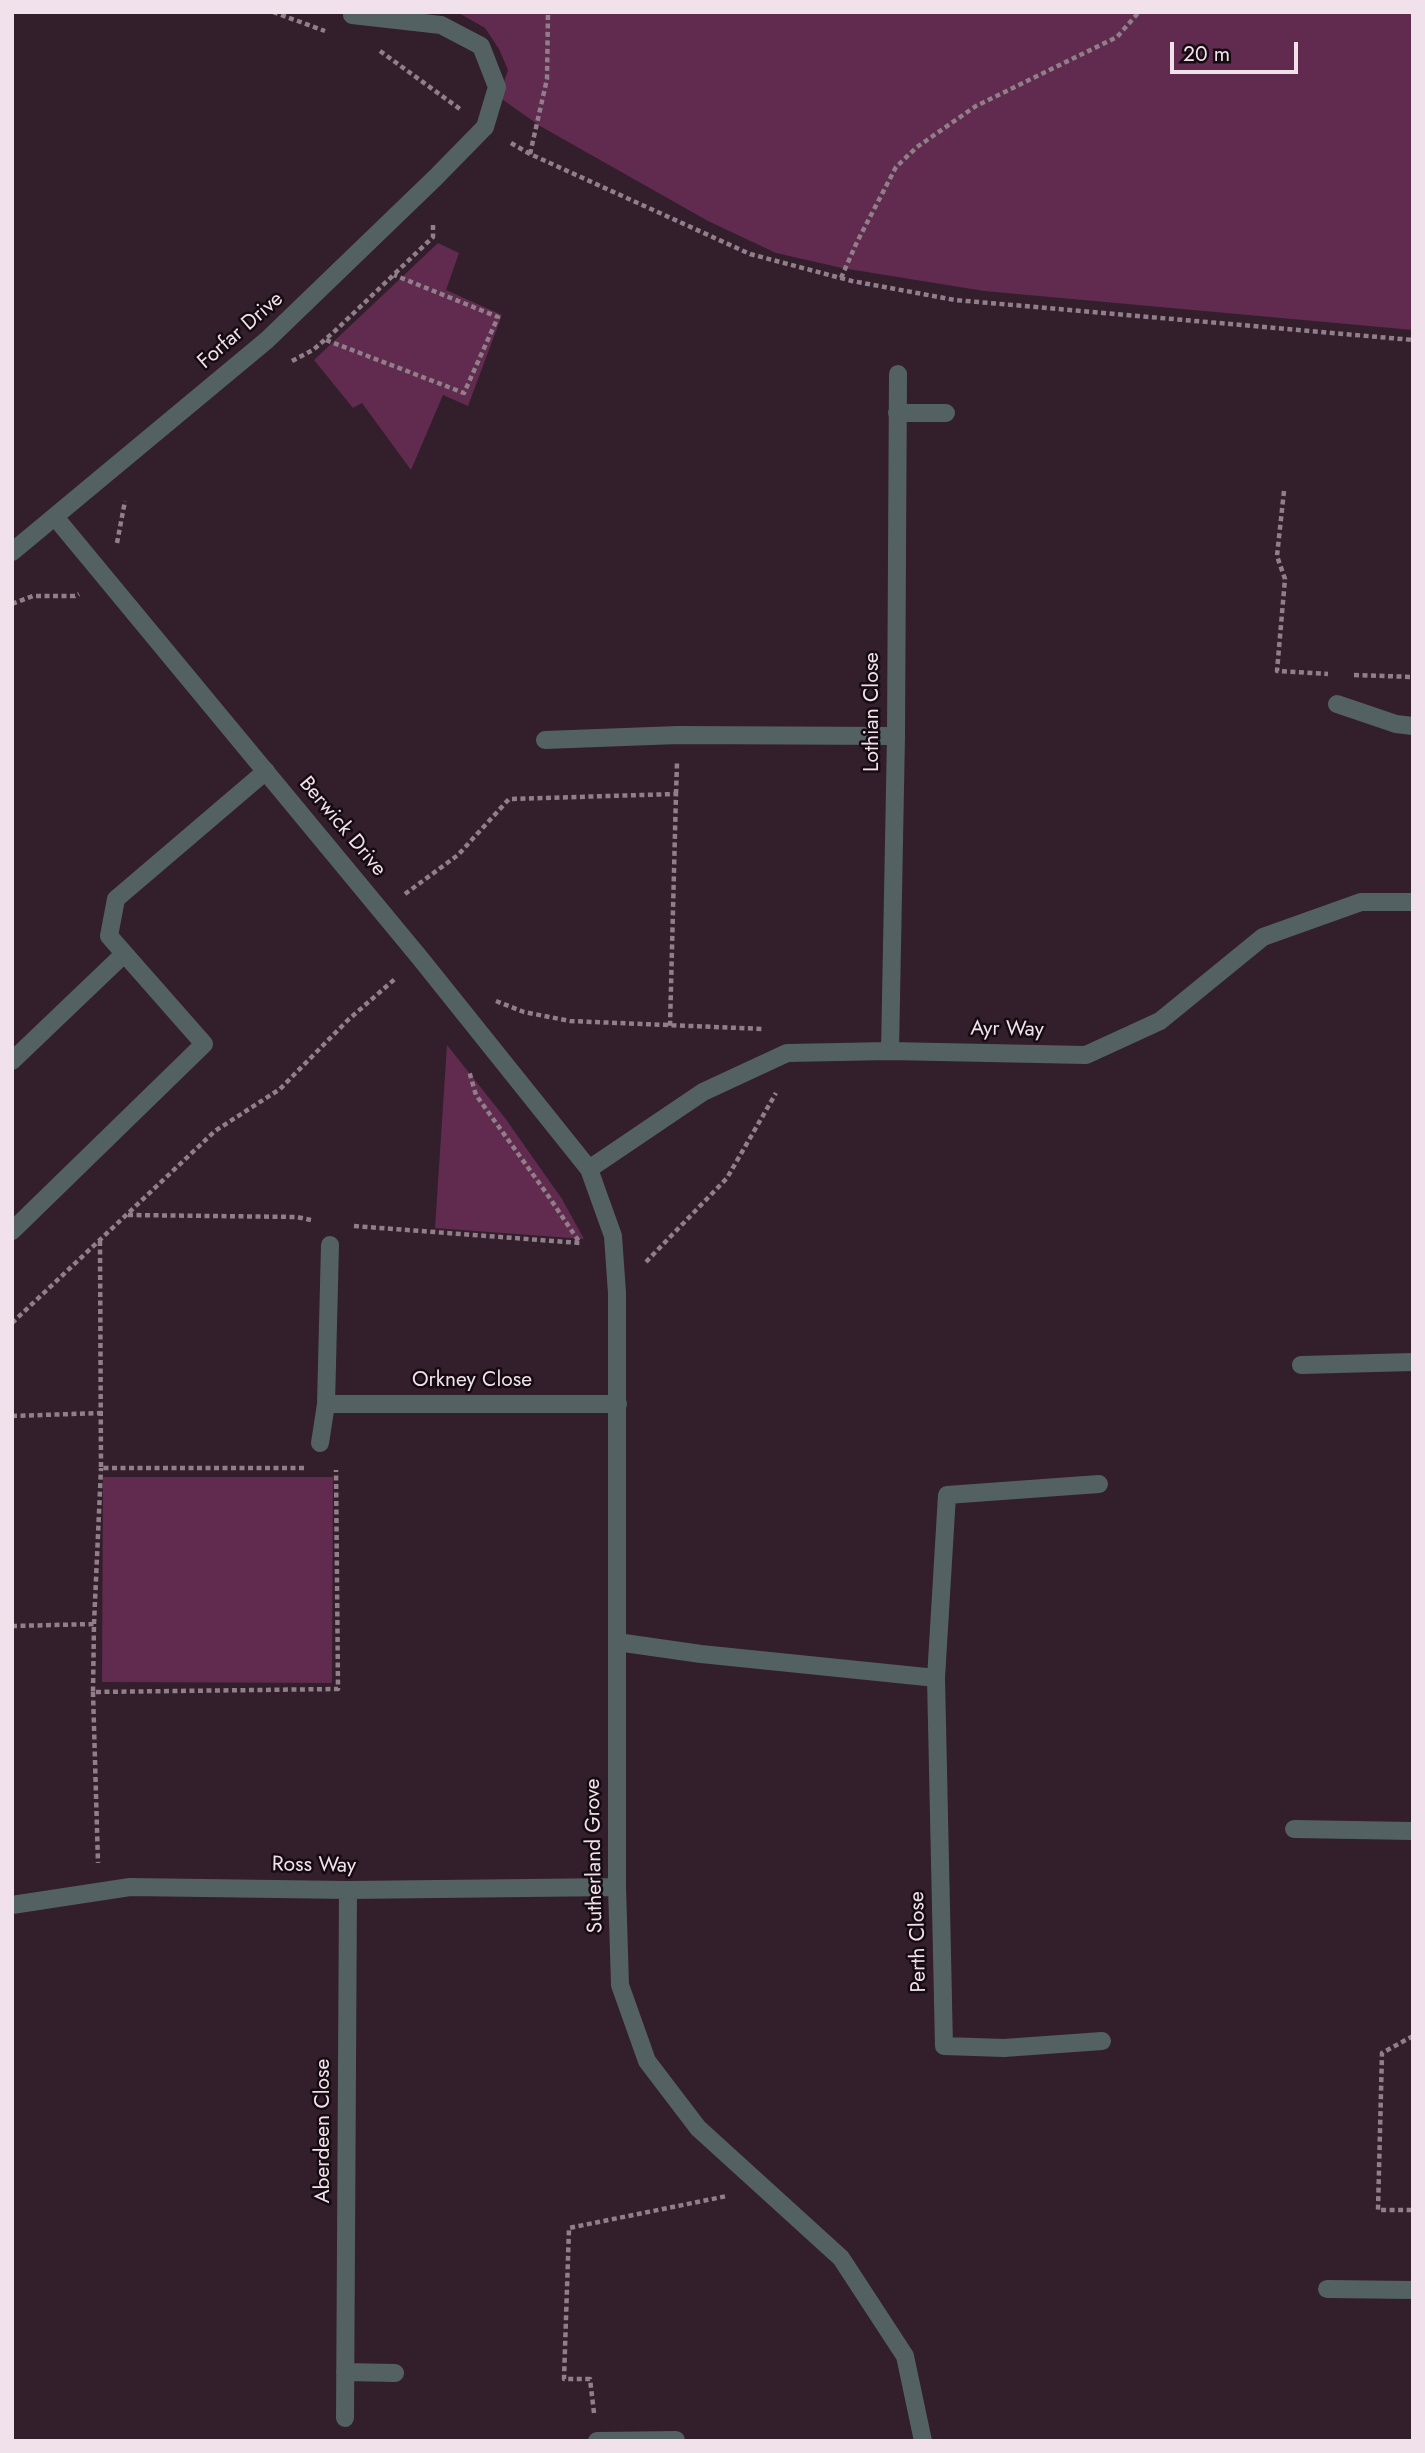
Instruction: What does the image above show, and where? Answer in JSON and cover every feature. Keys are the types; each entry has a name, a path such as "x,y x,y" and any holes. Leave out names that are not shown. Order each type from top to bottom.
{"street":[{"path":"352,15 441,25 481,46 497,87 485,127"},
{"name":"Forfar Drive","path":"12,552 267,340 485,127"},
{"name":"Lothian Close","path":"890,1051 896,736 898,374"},
{"path":"897,413 946,413"},
{"name":"Berwick Drive","path":"55,517 382,911 589,1169"},
{"path":"1337,704 1396,724 1413,726"},
{"path":"545,740 678,735 896,736"},
{"path":"12,1231 204,1044 109,936 116,899 266,771"},
{"name":"Ayr Way","path":"589,1169 703,1093 787,1053 890,1051 1086,1055 1160,1021 1263,937 1361,902 1413,902"},
{"path":"12,1061 124,954"},
{"name":"Sutherland Grove","path":"589,1169 613,1236 617,1293 617,1887 620,1985 648,2061 698,2128 841,2258 905,2356 923,2441"},
{"path":"320,1443 326,1404 330,1245"},
{"path":"1301,1365 1413,1362"},
{"name":"Orkney Close","path":"326,1404 618,1404"},
{"name":"Perth Close","path":"1099,1484 947,1495 936,1678 944,2046 1004,2048 1102,2041"},
{"path":"617,1642 701,1654 936,1678"},
{"path":"1294,1829 1413,1831"},
{"name":"Ross Way","path":"12,1905 130,1887 348,1890 617,1887"},
{"name":"Aberdeen Close","path":"345,2418 348,1890"},
{"path":"1327,2289 1413,2290"},
{"path":"345,2372 395,2373"},
{"path":"597,2440 676,2440"}],"path":[{"path":"274,12 334,34"},
{"path":"530,154 548,79 548,12"},
{"path":"841,278 895,167 975,106 1117,37 1139,12"},
{"path":"371,47 383,52 485,127 530,154 750,254 841,278 955,300 1413,340"},
{"path":"325,340 464,393 498,317 394,275"},
{"path":"1284,491 1277,556 1285,579 1277,671 1331,674"},
{"path":"12,604 33,596 75,596 107,578"},
{"path":"1345,674 1413,677"},
{"path":"382,911 458,855 509,799 676,794 670,1026"},
{"path":"12,1322 215,1130 280,1089 348,1020 420,958"},
{"path":"490,999 524,1012 570,1021 780,1029 787,1053 776,1094 727,1178 617,1293"},
{"path":"344,1226 580,1243 476,1095 464,1057 480,1034"},
{"path":"128,1215 297,1217 319,1222"},
{"path":"99,1892 93,1692 103,1413 100,1240"},
{"path":"12,1416 103,1413"},
{"path":"102,1468 305,1468"},
{"path":"93,1692 338,1689 336,1469 327,1469"},
{"path":"12,1626 94,1624"},
{"path":"1413,2036 1382,2053 1378,2210 1413,2210"},
{"path":"597,2440 590,2379 564,2379 569,2228 762,2188"}],"shaded area":[{"path":"457,12 1413,12 1413,330 984,291 842,268 776,253 708,221 540,126 499,97 508,70 499,49 485,28"},
{"path":"438,243 459,253 446,290 502,315 468,406 443,395 411,470 362,403 353,408 314,360"},
{"path":"447,1045 505,1118 562,1199 584,1239 435,1228"},
{"path":"103,1477 333,1477 332,1683 102,1682"}]}
